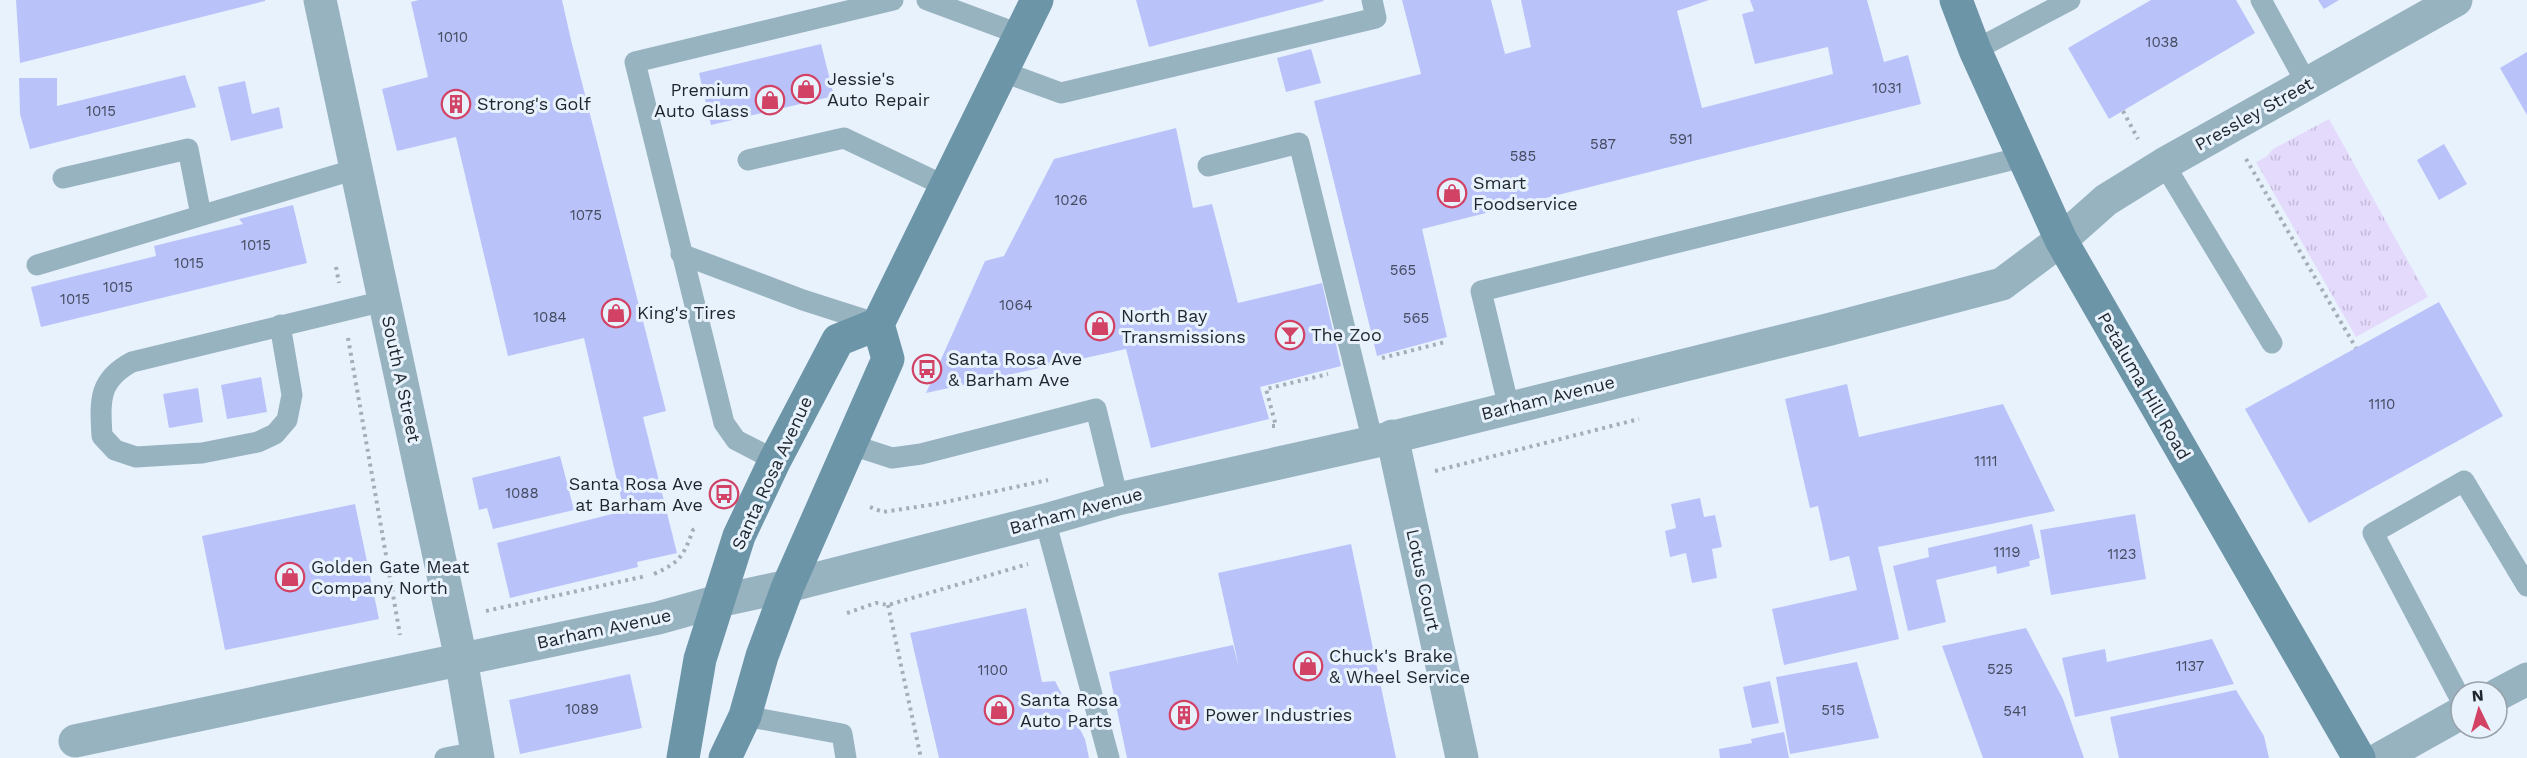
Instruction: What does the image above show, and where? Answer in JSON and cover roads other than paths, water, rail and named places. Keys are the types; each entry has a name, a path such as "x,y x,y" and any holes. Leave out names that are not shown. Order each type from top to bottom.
{"main road":[{"path":"725,758 745,716 762,656 788,586 888,359 878,324 1037,0"},
{"name":"Petaluma Hill Road","path":"1956,0 1975,50 2061,240 2359,758"},
{"name":"Santa Rosa Avenue","path":"683,758 700,659 739,536 775,460 838,340 878,324"}],"street":[{"name":"South A Street","path":"320,0 461,659 477,755"},
{"name":"Pressley Street","path":"2061,240 2106,200 2164,164 2456,0"},
{"name":"Barham Avenue","path":"76,750 461,659 658,618 1046,520 1118,499 1383,439 1827,330 2002,284 2061,240"},
{"name":"Lotus Court","path":"1383,439 1400,474 1462,758"},
{"path":"2381,758 2449,720"}],"lane":[{"path":"775,460 736,440 724,423 635,62 892,0"},
{"path":"927,0 1019,34"},
{"path":"1001,71 1061,93 1376,18 1372,0"},
{"path":"1975,50 2070,0"},
{"path":"2261,0 2307,84"},
{"path":"748,160 843,138 945,186"},
{"path":"1208,166 1299,143 1383,439"},
{"path":"63,178 188,149 201,215"},
{"path":"1509,408 1481,291 2023,157"},
{"path":"2164,164 2272,343"},
{"path":"37,264 356,169"},
{"path":"681,254 802,300 878,324"},
{"path":"280,325 292,395 287,420 275,434 258,442 202,453 136,457 115,450 102,436 100,400 107,381 132,362 280,325 384,301"},
{"path":"852,445 892,459 921,454 1096,409 1118,499"},
{"path":"2450,680 2373,533 2464,481 2527,586"},
{"path":"1046,520 1109,758"},
{"path":"745,716 842,734 846,758"},
{"path":"445,758 477,755"}],"place":[{"name":"Jessie's Auto Repair","path":"806,89"},
{"name":"Premium Auto Glass","path":"770,100"},
{"name":"Strong's Golf","path":"456,104"},
{"name":"Smart Foodservice","path":"1452,193"},
{"name":"King's Tires","path":"616,313"},
{"name":"North Bay Transmissions","path":"1100,326"},
{"name":"The Zoo","path":"1290,335"},
{"name":"Santa Rosa Ave & Barham Ave","path":"927,369"},
{"name":"Santa Rosa Ave at Barham Ave","path":"724,494"},
{"name":"Golden Gate Meat Company North","path":"290,577"},
{"name":"Chuck's Brake & Wheel Service","path":"1308,666"},
{"name":"Santa Rosa Auto Parts","path":"999,710"},
{"name":"Power Industries","path":"1184,715"}]}
